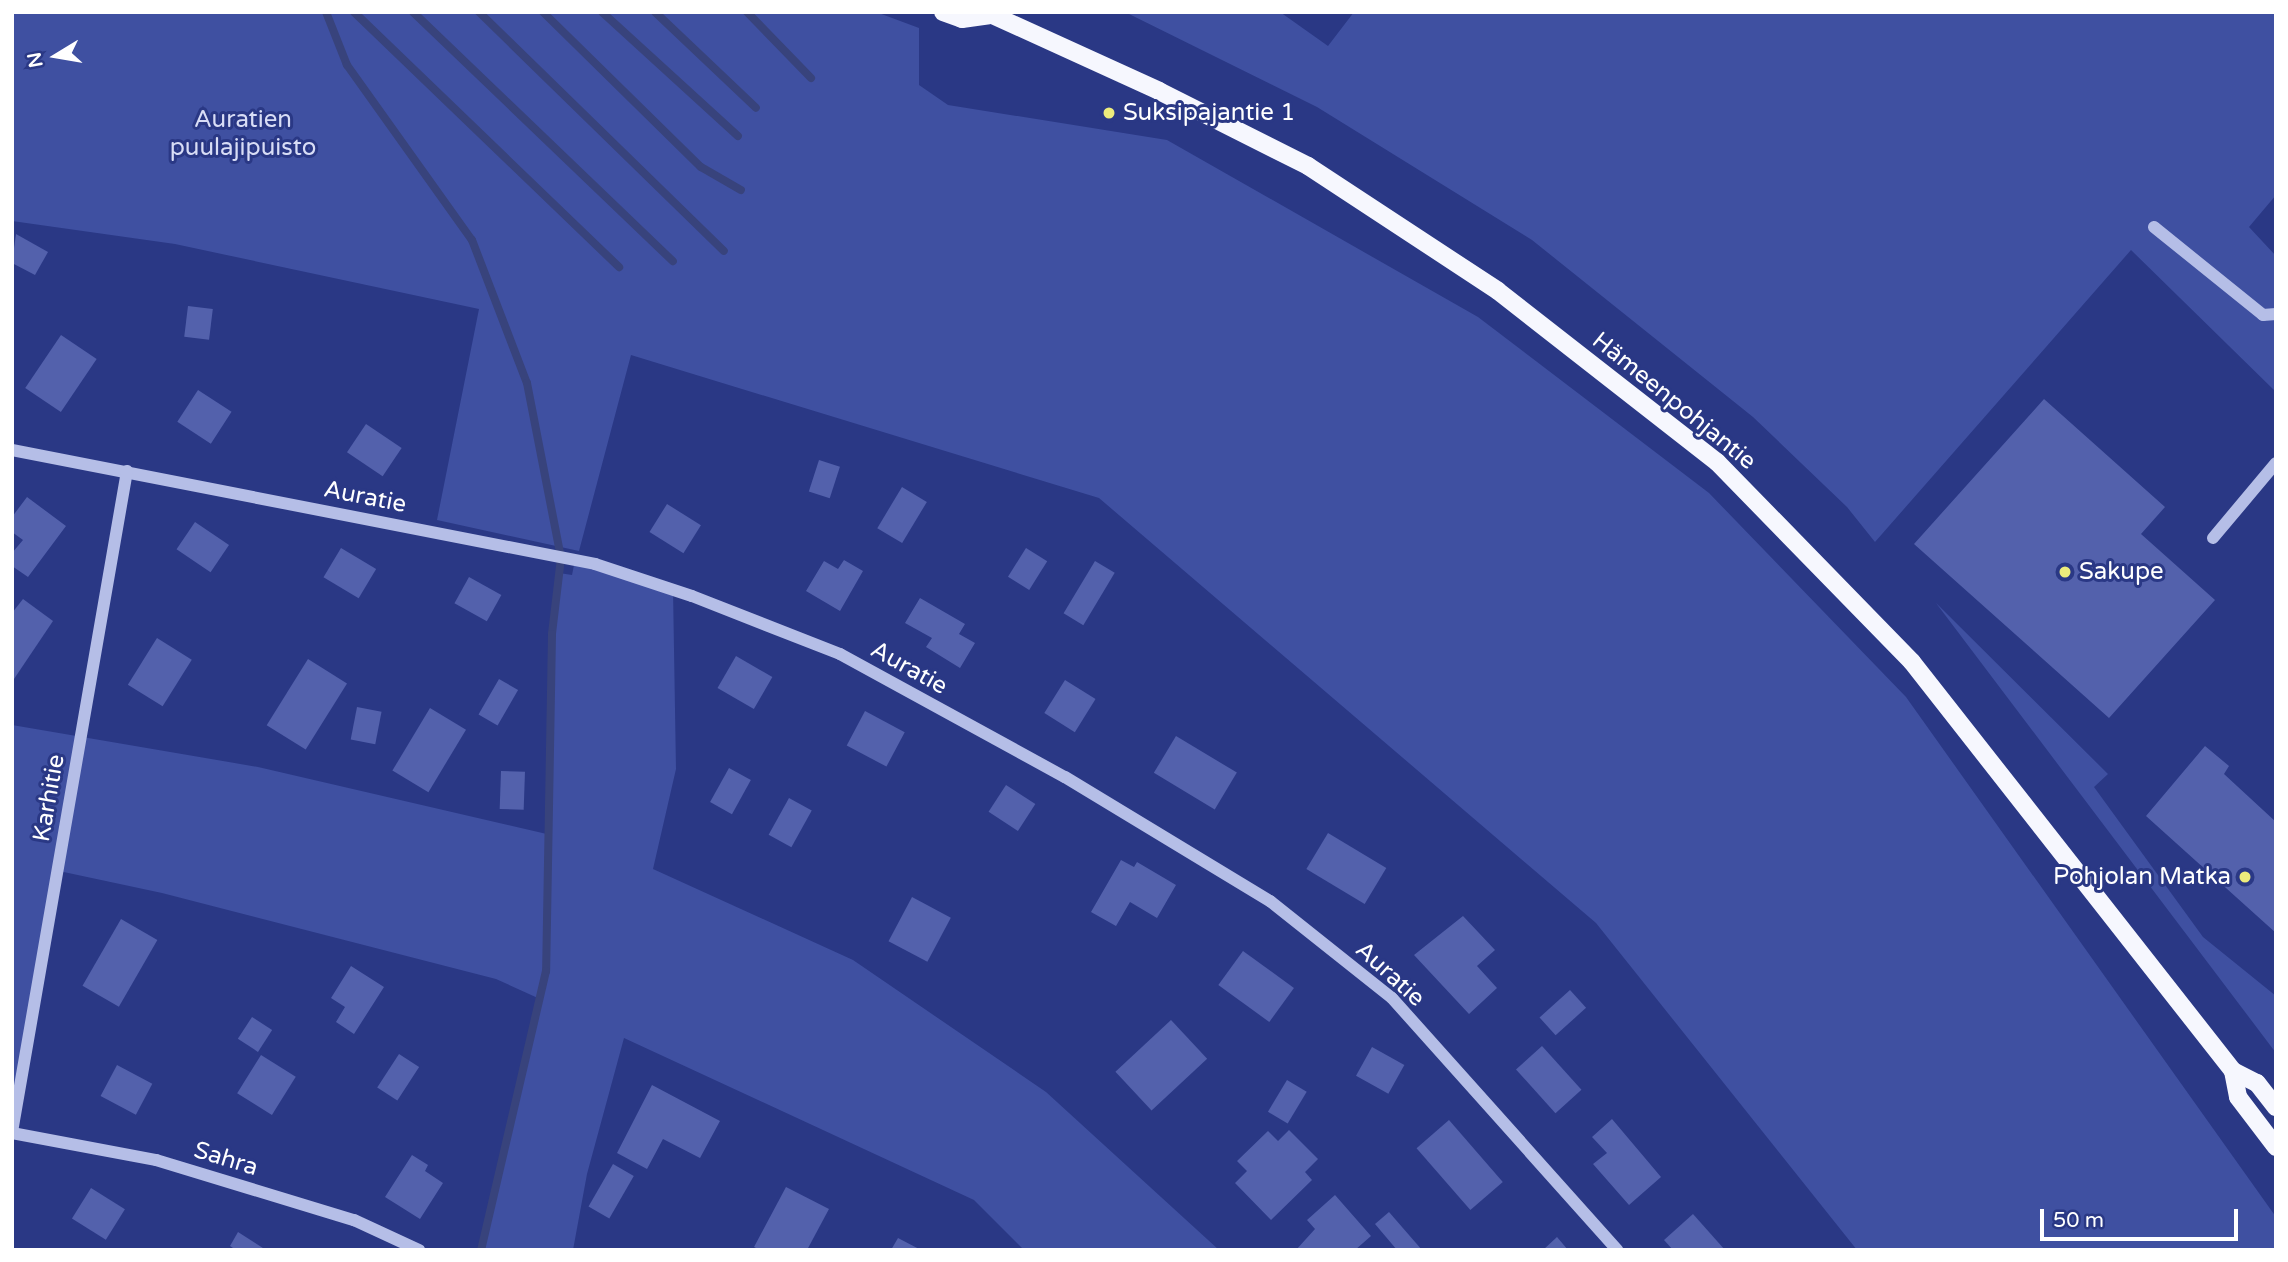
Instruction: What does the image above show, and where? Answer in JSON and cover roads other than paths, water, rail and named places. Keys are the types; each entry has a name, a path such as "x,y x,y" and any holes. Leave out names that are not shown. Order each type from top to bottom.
{"main road":[{"name":"Hämeenpohjantie","path":"943,12 962,19 987,14 1013,17 1308,166 1498,291 1717,462 1912,662 2233,1071 2257,1083 2276,1107"},
{"name":"Hämeenpohjantie","path":"2233,1071 2238,1097 2276,1147"}],"street":[{"path":"2154,227 2263,315 2276,314"},
{"name":"Auratie","path":"12,450 595,565 692,596 840,654 1065,777 1270,901 1392,999 1617,1250"},
{"path":"2213,538 2276,463"},
{"name":"Karhitie","path":"12,1132 127,471"},
{"name":"Sahra","path":"12,1132 156,1160 354,1220 419,1250"}],"waterway":[{"path":"326,12 347,65 472,240 527,383 561,558 552,634 546,971 481,1250"},
{"path":"354,12 619,267"},
{"path":"413,12 673,261"},
{"path":"479,12 724,251"},
{"path":"543,12 701,167 741,190"},
{"path":"602,12 738,136"},
{"path":"655,12 756,108"},
{"path":"747,12 811,78"}],"place":[{"name":"Suksipajantie 1","path":"1109,113"},
{"name":"Sakupe","path":"2065,572"},
{"name":"Pohjolan Matka","path":"2245,877"}],"park label":[{"name":"Auratien puulajipuisto","path":"243,134"}]}
